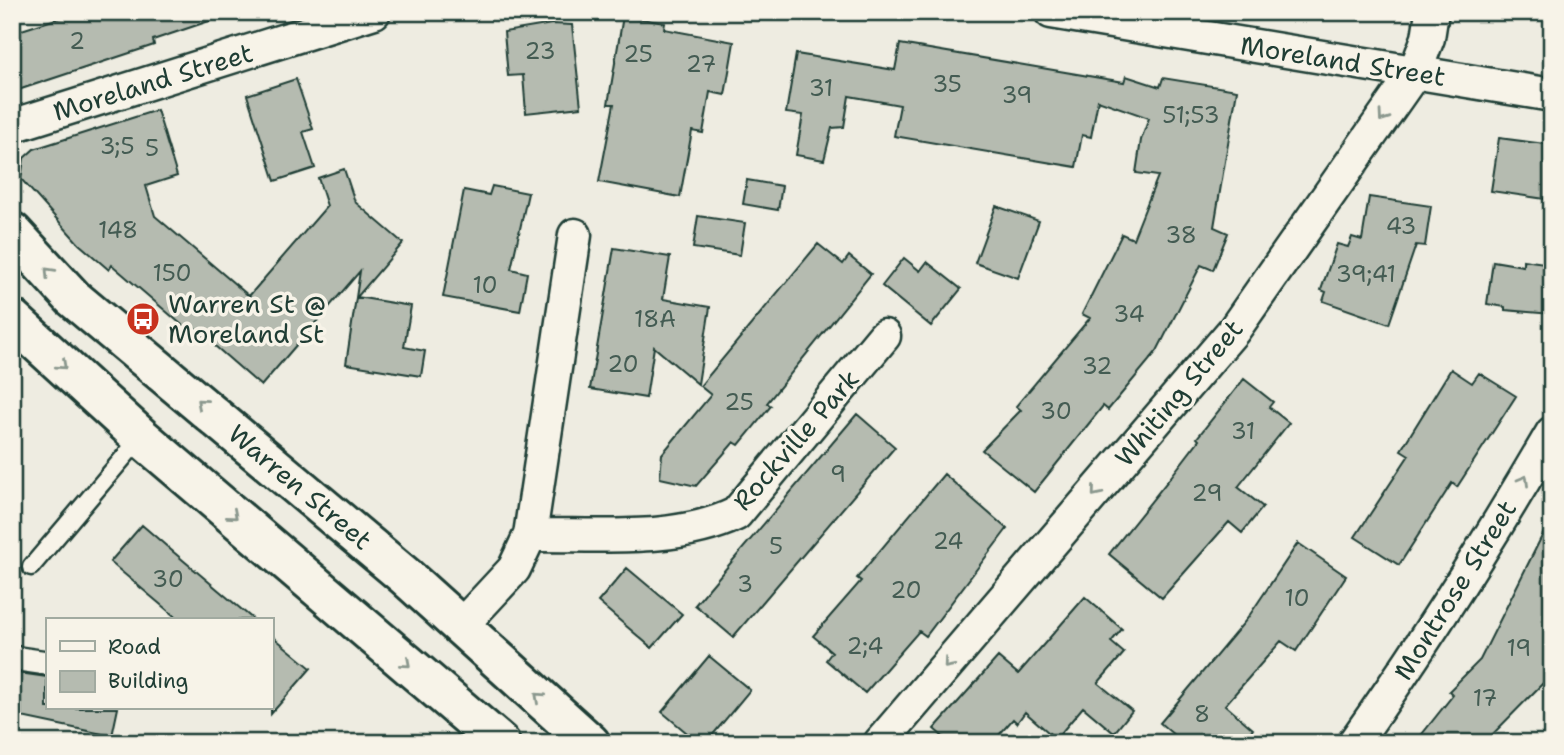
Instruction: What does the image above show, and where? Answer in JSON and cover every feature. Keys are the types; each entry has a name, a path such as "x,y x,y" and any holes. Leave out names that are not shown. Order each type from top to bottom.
{"main road":[{"name":"Warren Street","path":"12,232 72,298 190,393 590,743"},
{"path":"12,319 141,437 500,743"}],"street":[{"name":"Moreland Street","path":"12,126 374,12"},
{"name":"Moreland Street","path":"1051,12 1552,95"},
{"name":"Whiting Street","path":"880,743 1234,330 1415,72 1432,12"},
{"path":"460,627 514,569 530,535 575,235"},
{"name":"Rockville Park","path":"530,535 684,532 712,526 736,514 884,336"},
{"name":"Montrose Street","path":"1354,743 1444,610 1552,433"},
{"path":"12,658 46,663"}],"lane":[{"path":"31,567 141,437"}],"building":[{"path":"78,12 220,12 221,17 153,40 154,45 12,92 12,33"},
{"path":"623,16 665,23 664,29 734,42 725,95 710,92 703,133 692,131 680,197 599,182 614,104 608,104"},
{"path":"552,24 572,25 581,107 526,113 523,75 508,76 504,32"},
{"path":"900,44 1124,82 1126,76 1160,87 1163,78 1237,90 1214,227 1228,233 1213,270 1201,265 1157,351 1108,410 1103,406 1034,492 982,450 1021,410 1016,406 1090,318 1082,314 1122,234 1133,239 1158,176 1136,173 1141,140 1149,118 1098,100 1091,137 1082,135 1076,167 894,136 900,105 849,96 844,127 832,128 824,160 796,155 803,115 786,113 796,54 895,70"},
{"path":"296,79 313,129 303,132 315,168 275,181 247,95"},
{"path":"157,110 177,176 146,186 155,216 249,296 327,206 318,178 344,169 355,202 403,243 357,297 411,306 404,347 425,351 421,376 346,364 360,271 261,386 192,326 189,331 112,265 109,270 79,244 21,179 24,158 34,149"},
{"path":"1499,138 1552,145 1552,200 1491,191"},
{"path":"747,180 782,186 778,210 743,204"},
{"path":"492,186 528,193 511,269 527,273 520,311 443,297 464,190 489,195"},
{"path":"1369,197 1431,206 1425,246 1416,245 1389,324 1323,301 1326,292 1321,290 1337,244 1348,247 1352,237 1362,240"},
{"path":"996,206 1039,221 1018,278 975,263"},
{"path":"698,216 745,223 740,255 693,248"},
{"path":"818,244 843,264 849,256 871,274 767,403 771,406 739,445 734,442 696,486 660,478 662,454 711,395 700,386"},
{"path":"614,248 670,257 663,299 710,307 698,384 654,347 646,398 590,389"},
{"path":"904,258 920,271 927,262 961,289 931,326 882,286"},
{"path":"1523,260 1552,264 1552,314 1505,310 1505,307 1487,304 1493,261 1523,266"},
{"path":"1451,369 1472,383 1479,373 1516,396 1457,487 1452,483 1399,565 1355,537 1409,455 1401,450"},
{"path":"1244,379 1273,402 1269,407 1289,423 1238,487 1263,507 1242,533 1229,522 1162,598 1109,554"},
{"path":"857,414 895,447 733,637 695,605"},
{"path":"944,474 1007,529 926,636 919,631 865,693 826,660 832,652 813,636 861,581 857,578"},
{"path":"1552,516 1552,674 1484,743 1415,743 1453,695 1449,691 1480,660"},
{"path":"142,525 252,618 177,618 110,562"},
{"path":"1298,543 1346,576 1296,651 1281,641 1225,705 1253,729 1241,743 1183,743 1160,723 1247,619"},
{"path":"627,568 682,614 652,648 598,602"},
{"path":"1085,597 1122,629 1111,642 1124,653 1098,683 1132,711 1114,733 1083,707 1056,739 1025,712 1017,723 1013,719 992,743 950,743 934,729 998,657 1018,674"},
{"path":"273,637 311,668 271,714 273,710"},
{"path":"709,656 750,690 706,743 699,743 662,712"},
{"path":"12,672 46,677 46,710 118,710 112,736 12,715"}],"place":[{"name":"Warren St @ Moreland St","path":"143,319"}]}
